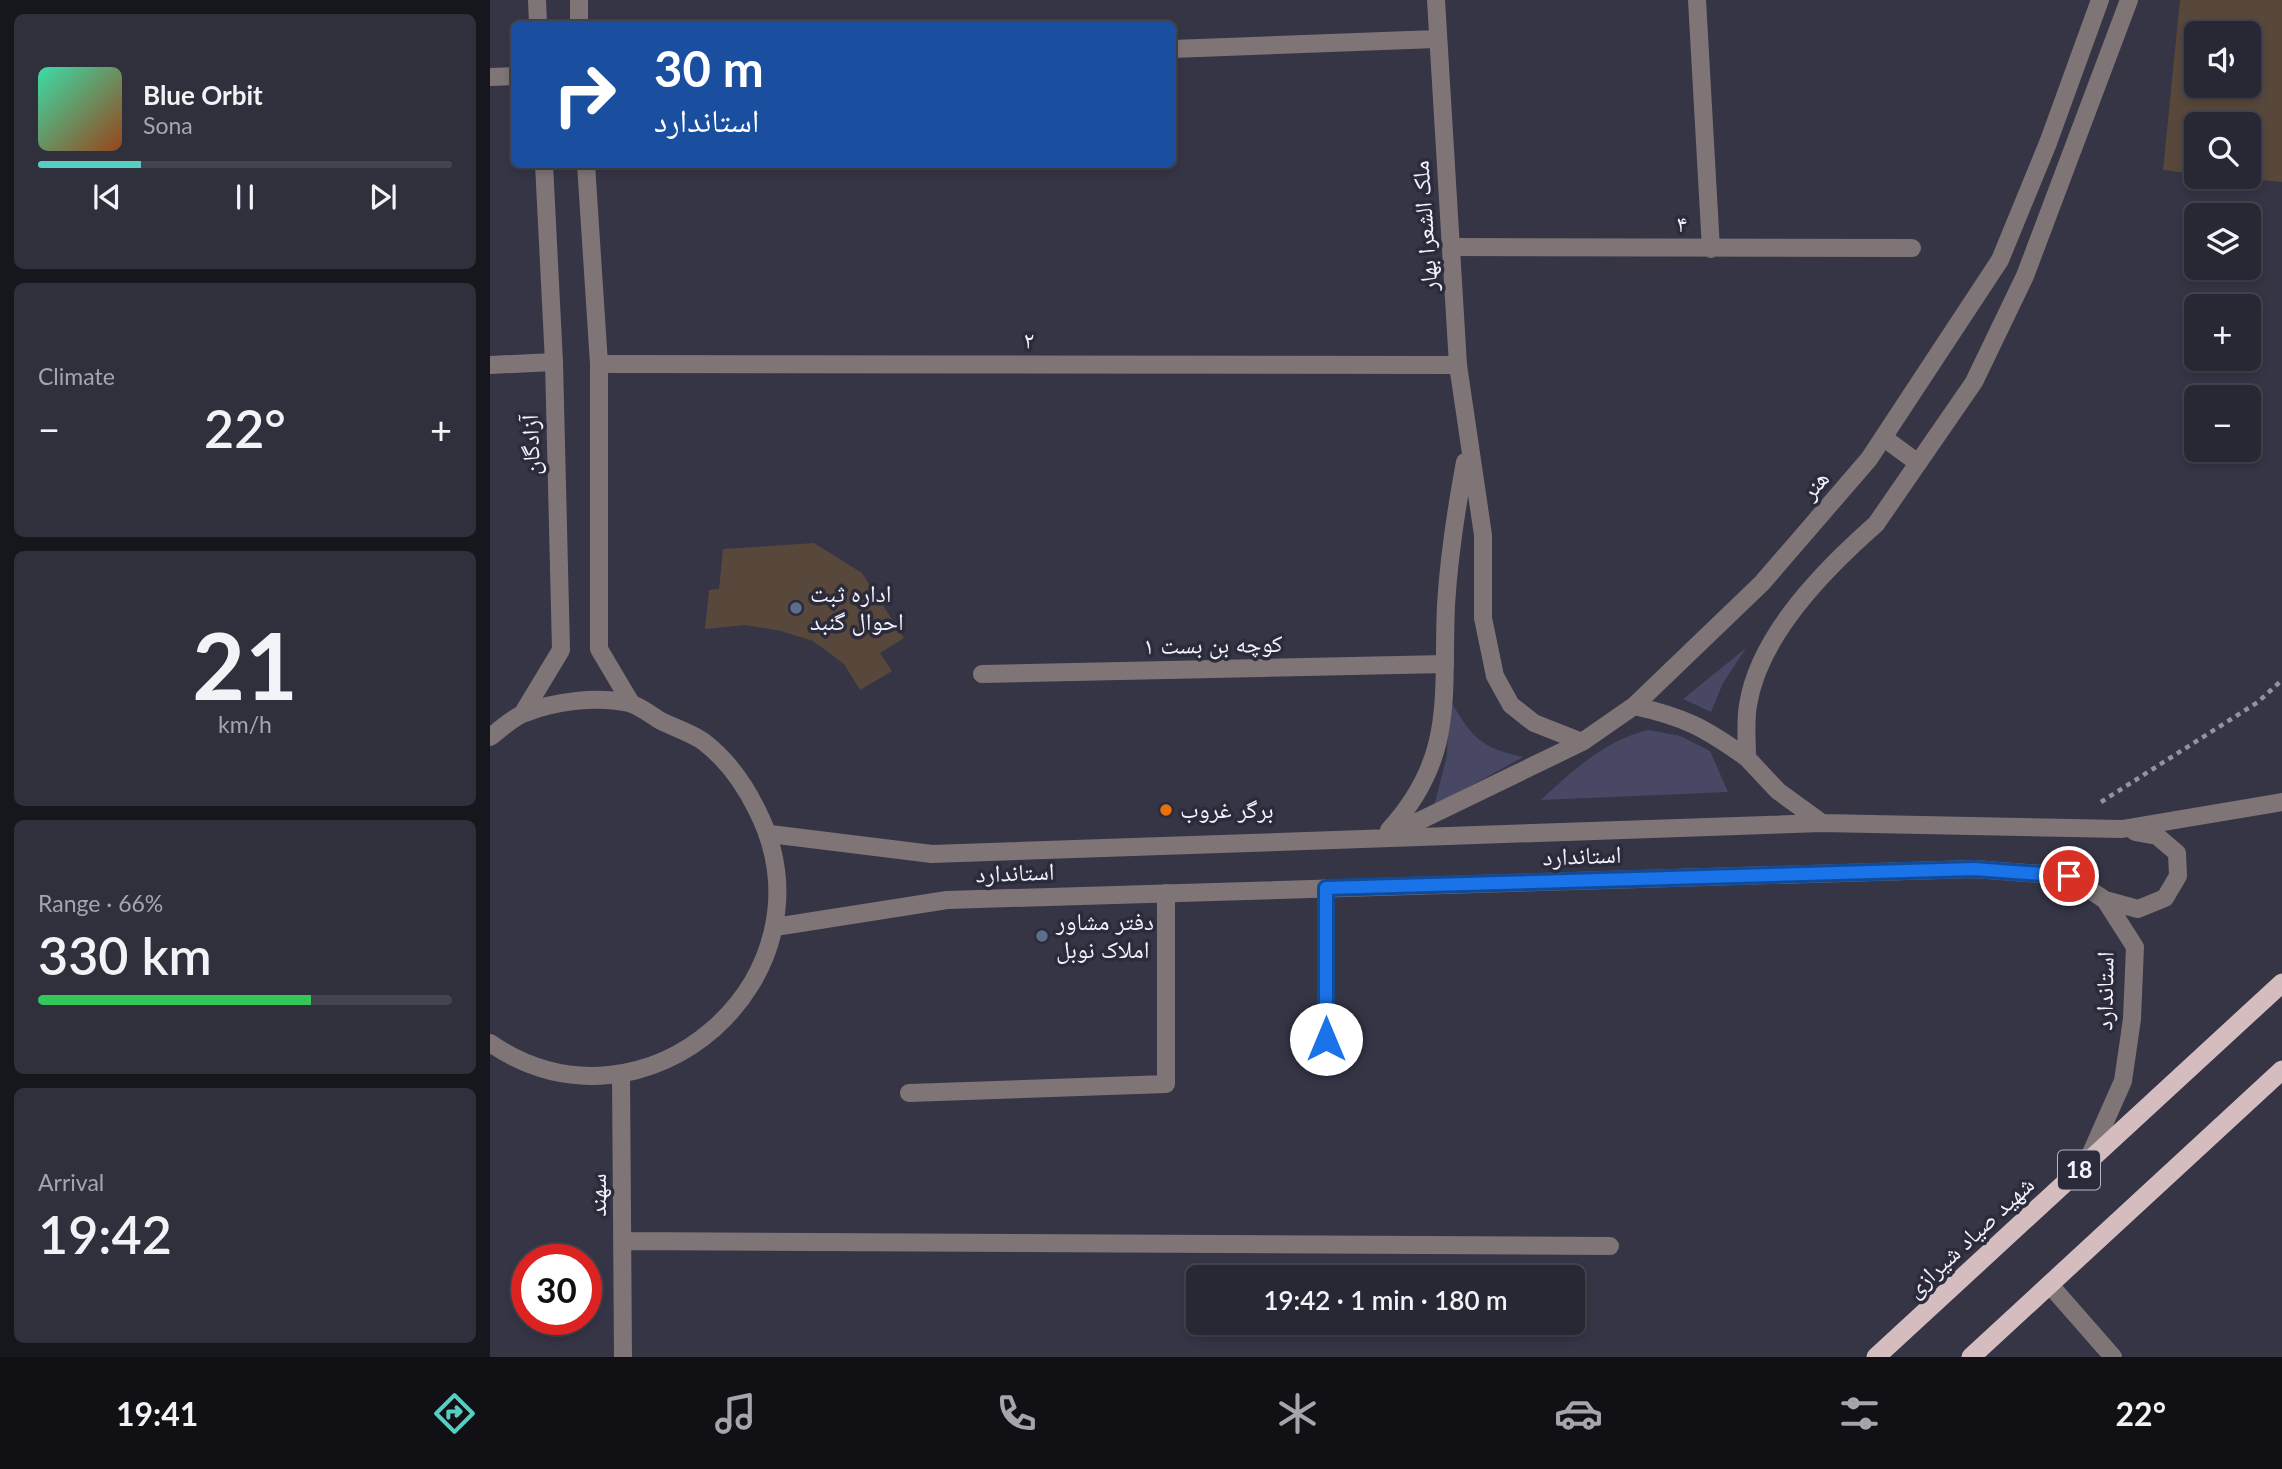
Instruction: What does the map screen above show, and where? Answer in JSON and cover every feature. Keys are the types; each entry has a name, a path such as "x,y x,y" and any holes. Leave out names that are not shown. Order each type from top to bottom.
{"highway":[{"name":"شهید صیاد شیرازی","path":"1876,1357 2282,983"},
{"name":"18","path":"1971,1357 2282,1070"}],"street":[{"path":"537,0 538,21"},
{"path":"579,0 579,21"},
{"name":"ملک الشعرا بهار","path":"1436,0 1436,39 1458,365 1468,448 1483,535 1483,618 1495,676 1511,705 1553,733 1582,742"},
{"path":"1697,0 1711,249"},
{"name":"هنر","path":"1381,839 1582,742 1634,706 1762,583 1869,460 2000,260 2048,143 2100,0"},
{"path":"1747,758 1748,705 1763,659 1829,565 1876,524 1974,382 2025,275 2129,0"},
{"path":"1176,49 1436,39"},
{"path":"490,77 511,76"},
{"name":"آزادگان","path":"523,713 561,650 554,362 544,168"},
{"path":"586,168 599,364 599,649 631,703"},
{"name":"۴","path":"1452,247 1912,248"},
{"path":"490,365 554,362"},
{"name":"۲","path":"599,364 1458,365"},
{"path":"1884,438 1918,463"},
{"name":"ملک الشعرا بهار","path":"1381,839 1408,810 1440,746 1451,537 1468,448"},
{"name":"کوچه بن بست ۱","path":"982,674 1446,664"},
{"path":"490,737 523,713 574,700 631,703 704,743 744,783 770,834 778,880 775,927 756,980 721,1025 675,1057 621,1074 565,1074 512,1058 490,1043"},
{"path":"1634,706 1677,715 1712,733 1747,758 1778,791 1822,823"},
{"name":"استاندارد","path":"770,834 932,854 1822,823 2122,829 2282,803"},
{"path":"2105,900 2138,909 2165,898 2178,876 2177,853 2157,836 2122,829"},
{"name":"استاندارد","path":"775,927 947,900 1974,869 2069,876 2105,900 2135,947 2132,1019 2123,1081 2087,1163"},
{"path":"1326,888 1326,1039"},
{"path":"909,1093 1166,1084 1166,893"},
{"name":"سهند","path":"621,1074 624,1357"},
{"path":"623,1241 1610,1246"},
{"path":"2050,1285 2113,1357"}],"path":[{"path":"2062,827 2258,702 2282,680"}],"shaded area":[{"path":"1746,648 1723,683 1711,712 1683,699"},
{"path":"1449,698 1477,738 1496,749 1523,757 1434,806 1447,756"},
{"path":"1649,730 1680,736 1710,751 1728,792 1541,800 1578,767 1605,748"}],"building":[{"path":"2180,0 2282,0 2282,182 2261,180 2261,112 2184,112 2184,173 2163,170"},
{"name":"اداره ثبت احوال گنبد","path":"814,543 862,573 904,638 880,653 892,671 860,690 844,664 813,641 781,631 745,625 705,629 709,590 719,589 723,549"}],"place":[{"name":"اداره ثبت احوال گنبد","path":"796,608"},
{"name":"برگر غروب","path":"1166,810"},
{"name":"دفتر مشاور املاک نوبل","path":"1042,936"}],"route":[{"path":"1326,1039 1326,888 1974,869 2069,876"}]}
